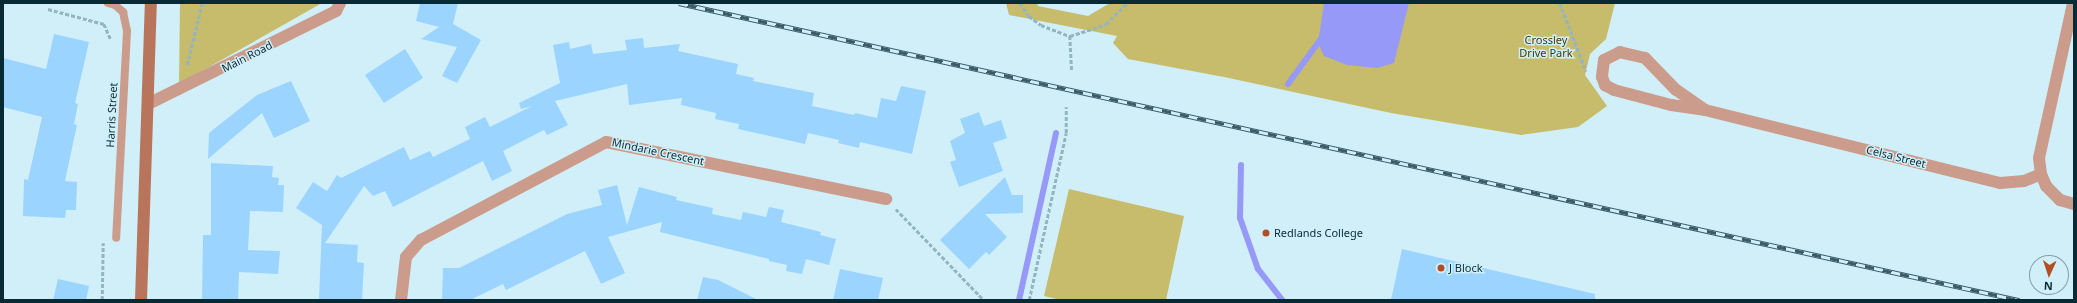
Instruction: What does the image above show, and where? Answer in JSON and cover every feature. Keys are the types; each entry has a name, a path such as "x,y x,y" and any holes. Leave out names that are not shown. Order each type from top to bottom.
{"main road":[{"path":"140,300 151,3"}],"street":[{"name":"Main Road","path":"148,104 336,11 340,3"},
{"path":"2073,3 2039,158 2041,174 2046,186 2060,200 2074,204"},
{"name":"Celsa Street","path":"1705,110 1676,90 1645,58 1620,52 1604,60 1602,77 1605,85 1614,90 1671,105 1705,110 2000,183 2024,181 2041,174"},
{"name":"Mindarie Crescent","path":"401,300 406,257 421,240 606,142 886,199"}],"lane":[{"name":"Harris Street","path":"108,3 116,5 124,12 127,31 116,238"}],"path":[{"path":"187,66 202,3"},
{"path":"1020,3 1029,16 1041,25 1070,36 1106,24 1127,3"},
{"path":"1560,3 1586,74"},
{"path":"48,9 104,24 110,33 111,48"},
{"path":"1070,36 1072,71"},
{"path":"1029,300 1066,133 1066,107"},
{"path":"886,199 984,300"},
{"path":"102,299 103,236"}],"green space":[{"path":"180,3 322,3 179,84"},
{"name":"Crossley Drive Park","path":"1006,3 1037,3 1038,6 1088,16 1110,3 1615,3 1606,39 1590,54 1585,75 1607,106 1578,127 1521,135 1391,113 1224,77 1128,59 1113,43 1117,36 1009,15"},
{"path":"1069,189 1184,216 1166,300 1061,300 1044,296"}],"water":[{"path":"1324,3 1409,3 1394,63 1377,68 1347,65 1324,56 1318,43"}],"building":[{"path":"420,3 458,3 453,24 481,40 457,83 442,76 457,47 421,39 439,27 416,21"},
{"path":"54,34 89,42 75,103 78,104 74,124 77,125 65,181 77,182 76,210 66,210 65,218 23,216 24,179 28,180 42,117 3,107 3,58 46,69"},
{"path":"643,38 644,48 680,44 678,51 738,64 736,74 754,78 753,81 814,93 812,106 854,115 855,113 877,118 881,98 896,101 901,86 926,91 912,154 860,142 859,148 838,143 839,140 808,133 805,144 738,129 739,124 715,119 716,113 681,105 682,98 629,105 627,84 555,101 568,125 547,135 544,130 503,151 512,171 492,181 483,161 393,207 385,191 373,196 364,186 325,243 358,245 357,262 364,263 362,300 319,300 322,225 296,208 313,182 327,191 337,175 341,178 404,147 410,160 430,151 433,157 470,139 465,127 485,117 490,127 532,106 521,109 519,103 560,83 553,45 569,42 570,49 591,44 593,54 627,50 625,40"},
{"path":"405,49 423,78 384,103 365,75"},
{"path":"291,81 310,121 274,138 262,113 208,159 209,133 257,95"},
{"path":"979,112 984,126 1001,120 1007,138 993,143 1003,171 959,187 950,162 956,160 950,141 965,133 960,119"},
{"path":"211,163 273,166 272,177 279,178 278,185 284,185 283,212 250,211 248,250 280,251 278,274 239,272 238,300 202,300 203,235 211,235"},
{"path":"1005,177 1012,195 1023,195 1023,213 985,214 1007,237 989,255 986,252 969,269 940,240"},
{"path":"617,185 627,225 639,187 677,197 676,200 713,208 712,214 741,220 743,212 766,217 769,207 784,210 781,222 821,232 820,235 836,239 829,265 806,259 802,274 786,271 787,265 769,261 769,259 660,232 662,222 608,237 625,273 601,284 585,251 506,290 503,284 470,300 442,300 443,268 459,268 567,214 602,205 598,190"},
{"name":"J Block","path":"1402,249 1595,294 1595,300 1391,300"},
{"path":"840,269 883,278 878,300 833,300"},
{"path":"703,277 718,280 758,300 697,300"},
{"path":"58,279 89,286 86,300 53,300"}],"waterway":[{"path":"1288,84 1323,36"},
{"path":"1019,300 1056,133"},
{"path":"1241,165 1240,218 1258,269 1282,300"}],"railway":[{"path":"679,3 2019,300"}],"place":[{"name":"Redlands College","path":"1266,233"},
{"name":"J Block","path":"1441,268"}]}
